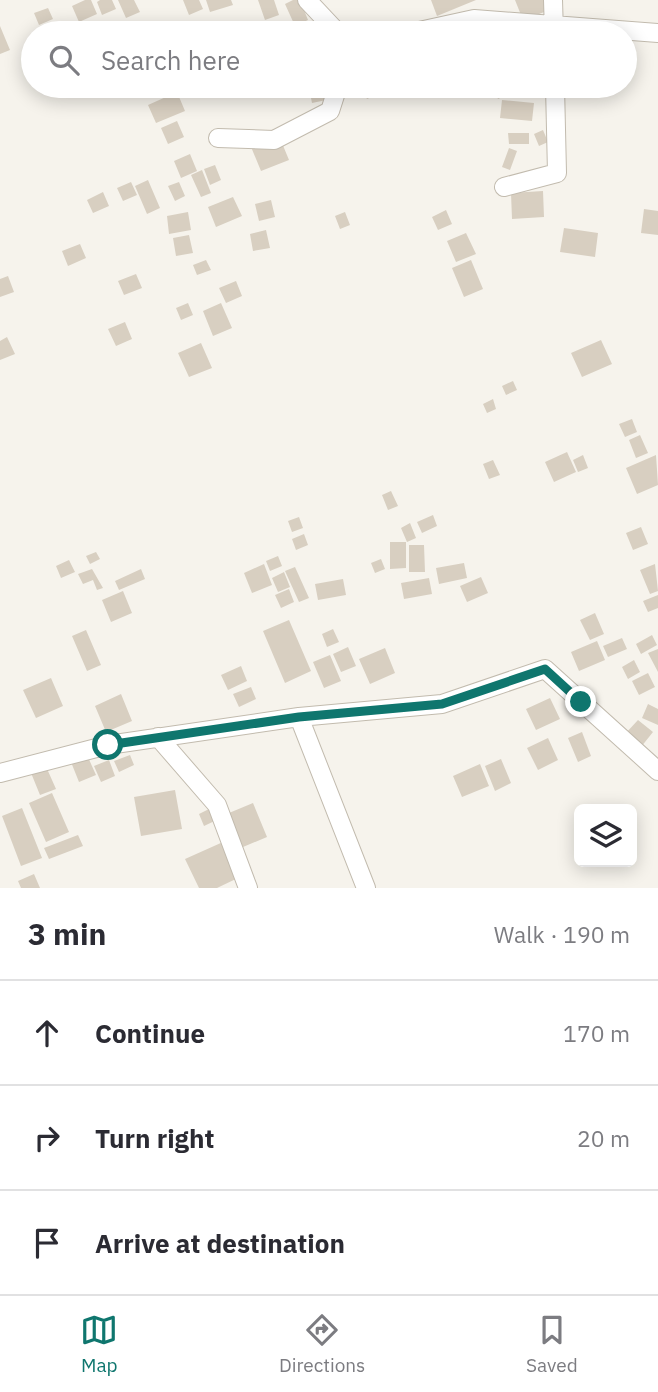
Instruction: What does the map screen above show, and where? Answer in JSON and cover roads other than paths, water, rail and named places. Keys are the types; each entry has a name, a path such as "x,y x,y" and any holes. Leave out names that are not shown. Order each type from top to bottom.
{"street":[{"path":"307,0 327,21"},
{"path":"553,0 554,21"},
{"path":"465,21 490,21"},
{"path":"637,32 658,33"},
{"path":"218,138 274,141 330,111 334,98"},
{"path":"504,187 557,173 555,98"},
{"path":"0,773 108,745 158,737 299,717 442,704 545,669 658,771"},
{"path":"299,717 366,888"},
{"path":"158,737 218,805 248,888"}]}
